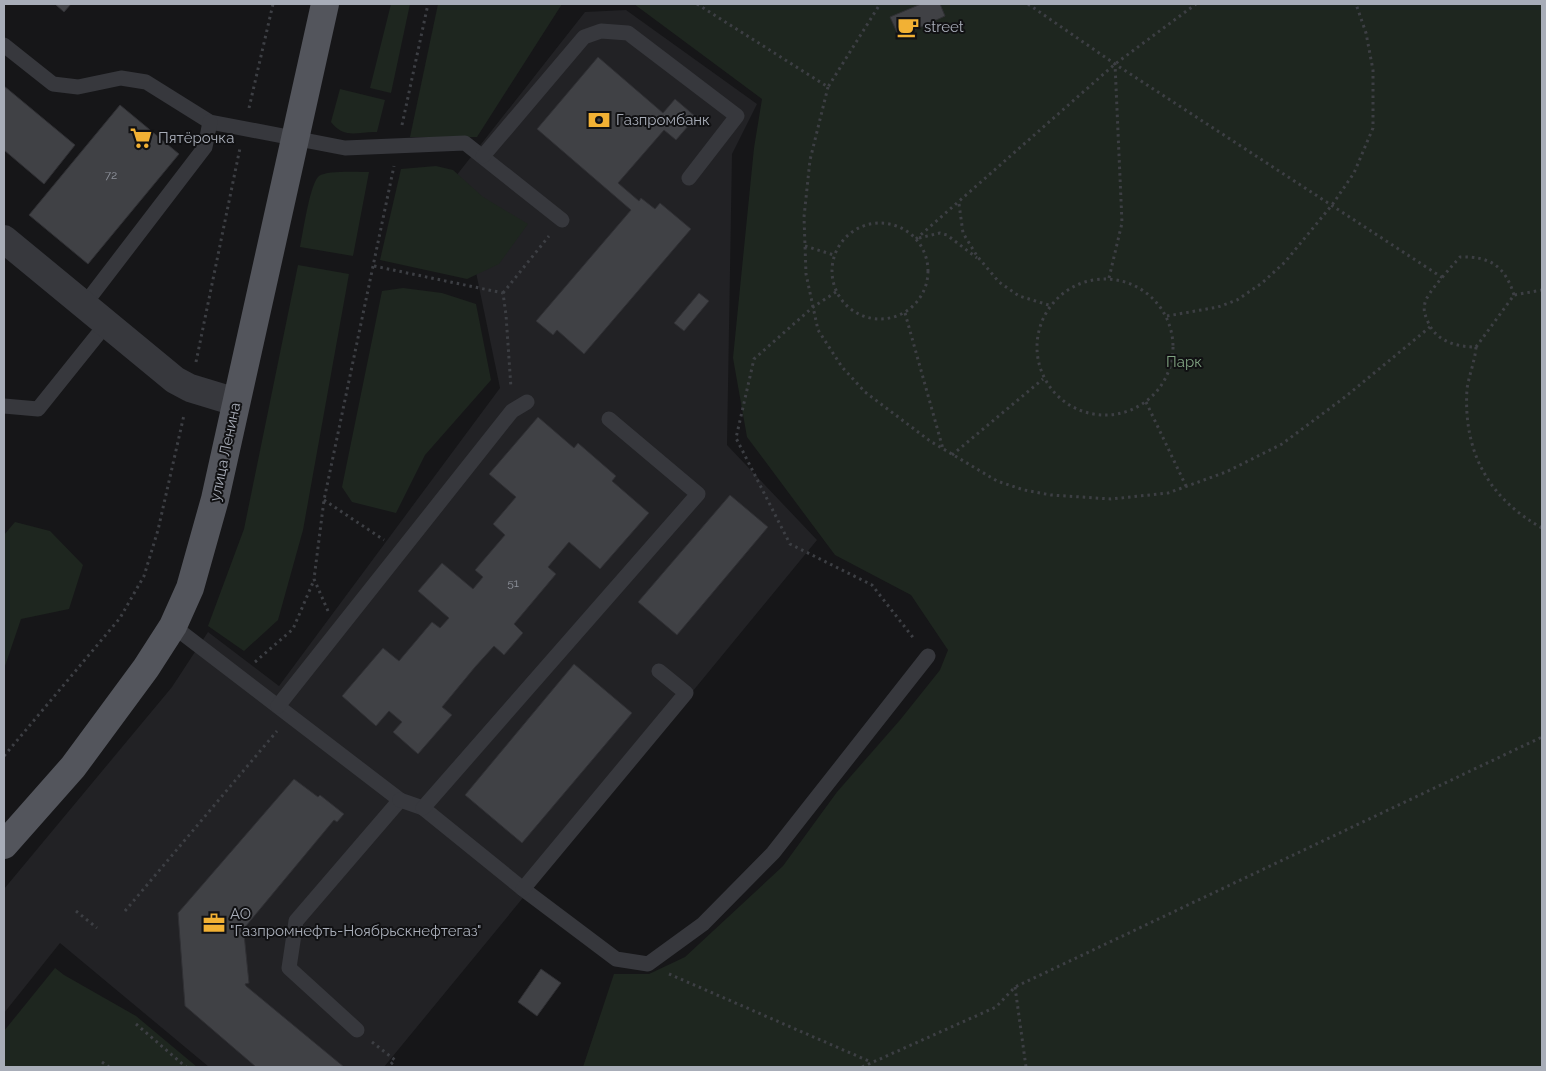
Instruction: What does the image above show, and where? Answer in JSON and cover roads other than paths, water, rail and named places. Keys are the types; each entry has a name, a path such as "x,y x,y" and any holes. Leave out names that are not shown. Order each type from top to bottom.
{"main road":[{"name":"улица Ленина","path":"4,845 73,767 146,668 173,626 190,588 215,499 325,4"}],"street":[{"path":"4,238 175,380 190,388 236,402"}],"lane":[{"path":"482,156 584,37 601,31 628,33 737,116 689,178"},
{"path":"4,45 53,84 78,88 121,78 146,82 210,122 345,148 465,143 562,220"},
{"path":"84,305 205,147 210,122"},
{"path":"4,406 38,409 107,323"},
{"path":"278,706 512,411 527,402"},
{"path":"423,808 698,494 609,418"},
{"path":"173,626 400,800 423,808 523,889 616,959 648,964 703,924 773,853 928,656"},
{"path":"523,889 686,693 659,671"},
{"path":"356,1030 290,968 296,921 400,800"}],"place":[{"name":"street","path":"908,27"},
{"name":"Газпромбанк","path":"599,120"},
{"name":"Пятёрочка","path":"141,138"},
{"name":"АО \"Газпромнефть-Ноябрьскнефтегаз\"","path":"214,923"}],"park label":[{"name":"Парк","path":"1184,362"}]}
